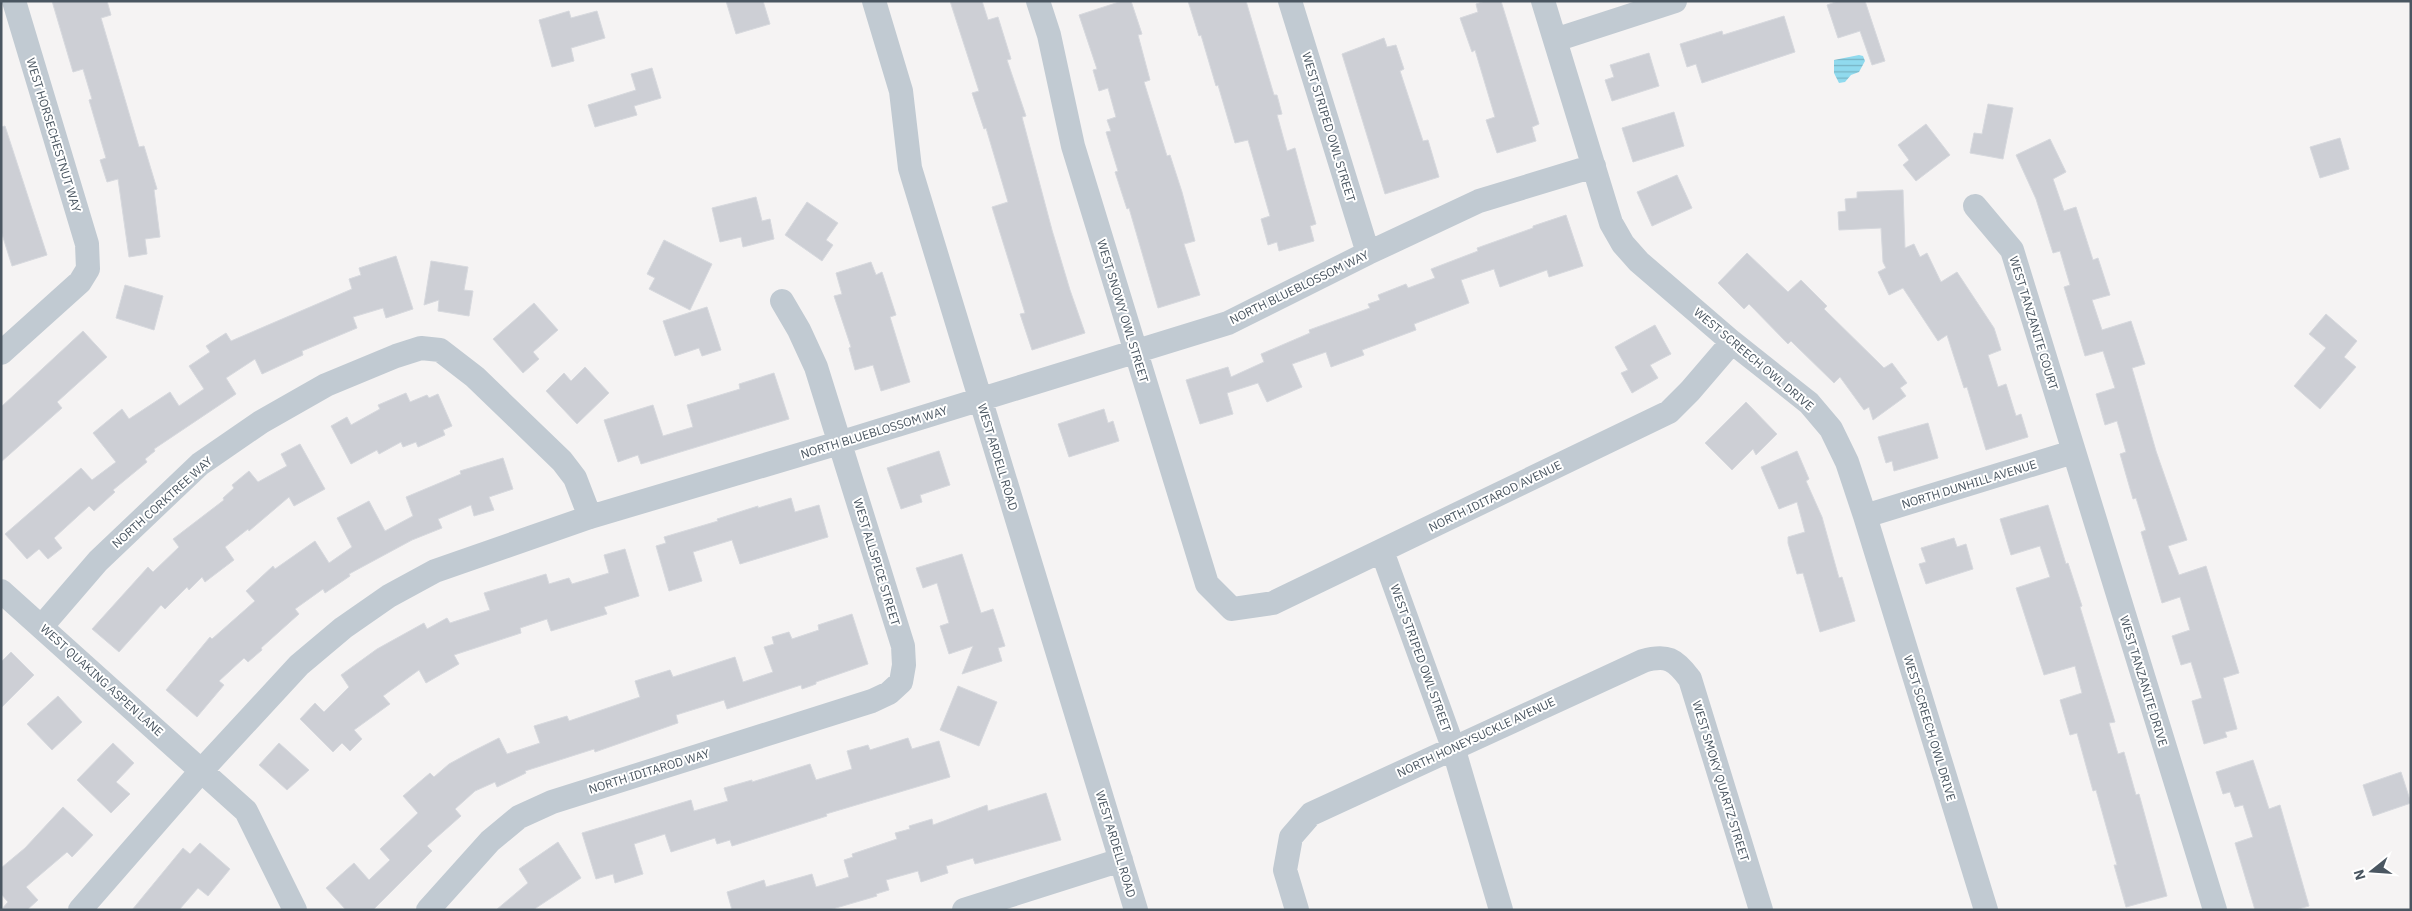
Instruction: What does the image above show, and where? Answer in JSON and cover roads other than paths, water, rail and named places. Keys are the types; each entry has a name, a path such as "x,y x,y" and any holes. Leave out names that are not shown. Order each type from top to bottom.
{"street":[{"name":"WEST HORSECHESTNUT WAY","path":"1,353 80,282 88,269 87,244 14,1"},
{"name":"WEST ARDELL ROAD","path":"874,1 901,91 910,168 1136,910"},
{"name":"WEST SNOWY OWL STREET","path":"1038,1 1049,35 1073,146 1207,584 1232,609"},
{"name":"WEST STRIPED OWL STREET","path":"1290,1 1368,253"},
{"name":"WEST SCREECH OWL DRIVE","path":"1543,1 1612,223 1624,244 1639,262 1732,342 1809,403 1831,429 1847,462 1865,516 1986,910"},
{"path":"1554,40 1675,1"},
{"name":"NORTH BLUEBLOSSOM WAY","path":"80,910 202,770 299,665 343,628 389,596 435,571 590,518 981,400 1228,322 1479,201 1594,166"},
{"name":"WEST TANZANITE COURT","path":"1975,206 2012,250 2074,452"},
{"name":"WEST ALLSPICE STREET","path":"782,301 799,330 816,367 840,443 903,646 904,665 901,682"},
{"name":"NORTH IDITAROD AVENUE","path":"1232,609 1273,603 1669,412 1690,391 1732,342"},
{"name":"NORTH CORKTREE WAY","path":"42,626 98,561 200,464 254,427 326,385 396,356 421,348 440,350 475,377 562,461 575,478 590,518"},
{"name":"NORTH DUNHILL AVENUE","path":"1865,516 2074,452"},
{"name":"WEST TANZANITE DRIVE","path":"2074,452 2215,910"},
{"name":"WEST STRIPED OWL STREET","path":"1382,551 1453,747 1501,910"},
{"name":"WEST QUAKING ASPEN LANE","path":"1,591 246,811 295,910"},
{"name":"NORTH HONEYSUCKLE AVENUE","path":"1297,910 1285,870 1291,837 1311,814 1643,661 1658,657 1670,659"},
{"name":"WEST SMOKY QUARTZ STREET","path":"1670,659 1680,666 1690,679 1761,910"},
{"name":"NORTH IDITAROD WAY","path":"428,910 490,841 519,817 552,802 872,701 889,692 901,682"},
{"path":"976,908 1121,860"}],"water":[{"path":"1859,55 1863,56 1865,61 1859,72 1851,75 1845,82 1839,83 1834,73 1834,60"}]}
